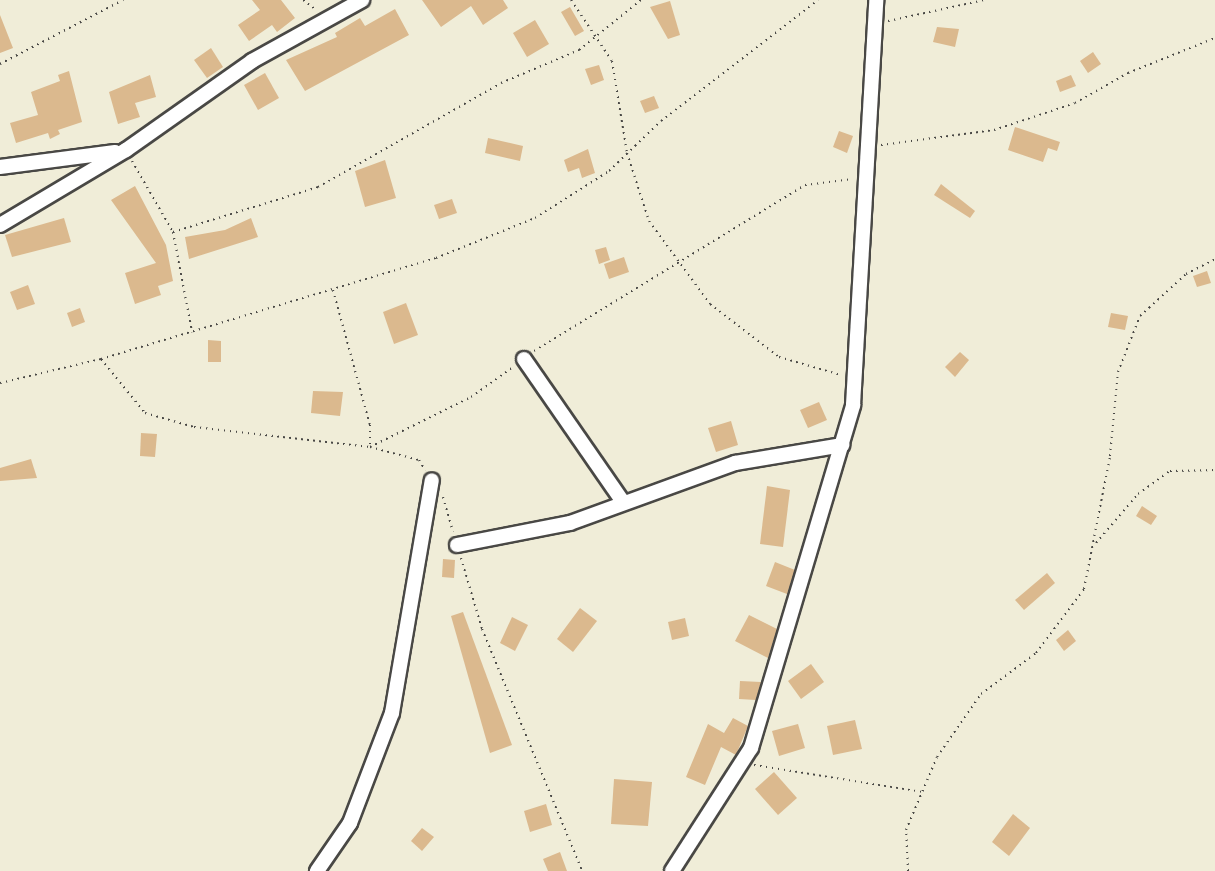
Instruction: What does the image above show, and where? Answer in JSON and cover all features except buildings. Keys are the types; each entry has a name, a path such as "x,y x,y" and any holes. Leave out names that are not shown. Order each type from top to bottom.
{"street":[{"path":"0,225 126,150 252,62 363,0"},
{"path":"672,871 743,764 764,712 843,445 857,380 876,0"},
{"path":"0,167 126,150"},
{"path":"524,359 623,502"},
{"path":"457,544 570,523 735,463 843,445"},
{"path":"317,871 350,823 392,713 432,480"}],"path":[{"path":"0,64 123,0"},
{"path":"571,0 612,61 627,153 649,221 711,304 779,357 857,380"},
{"path":"172,232 318,187 501,83 579,50 641,0"},
{"path":"0,383 101,359 333,290 436,258 535,218 627,153 818,0"},
{"path":"873,24 984,0"},
{"path":"870,147 994,130 1075,103 1128,73 1215,38"},
{"path":"126,150 172,232 192,332"},
{"path":"370,447 471,397 524,359 805,185 853,179 857,171"},
{"path":"908,871 906,830 937,757 981,694 1036,653 1084,589 1094,546 1118,372 1140,316 1186,274 1215,259"},
{"path":"333,290 370,425 370,447"},
{"path":"101,359 145,413 194,427 370,447 419,460 432,480 457,544 482,629 582,871"},
{"path":"1094,546 1138,494 1170,471 1215,470"},
{"path":"743,764 922,792"}]}
